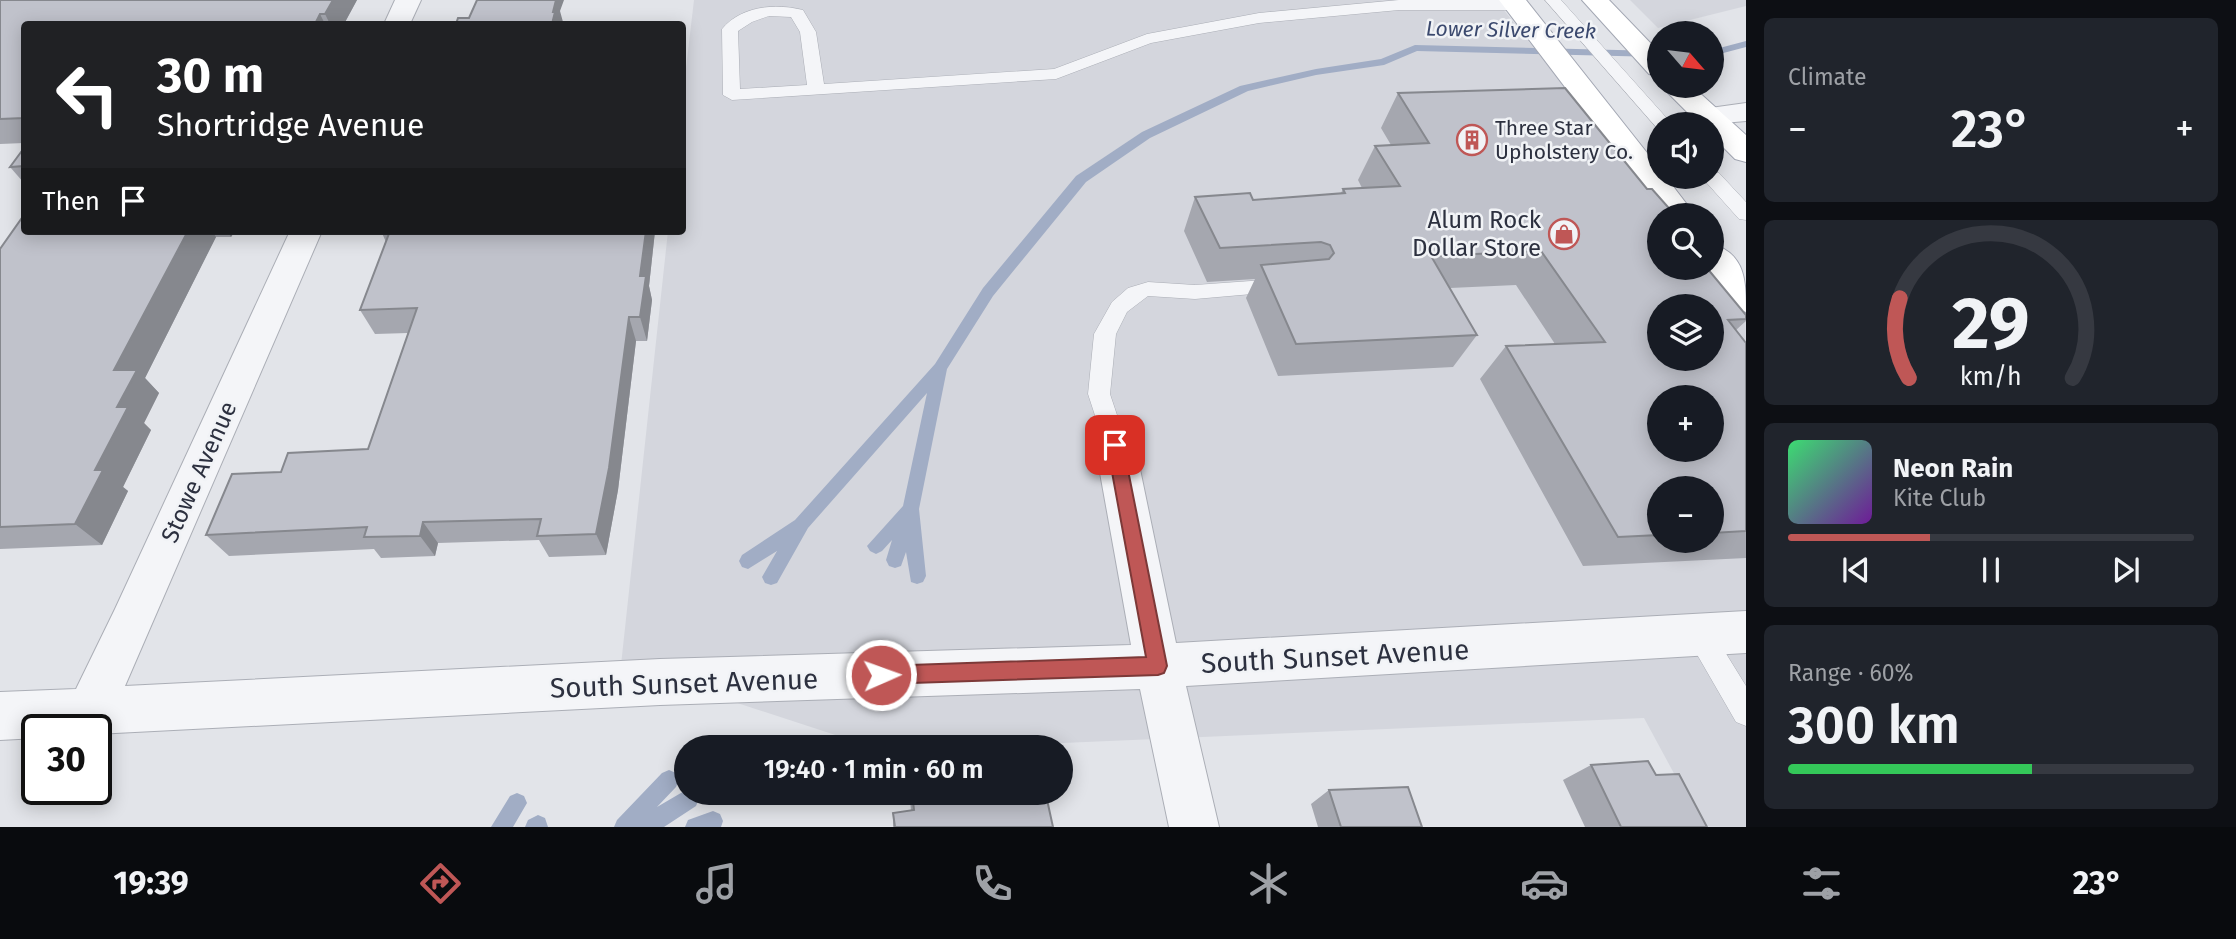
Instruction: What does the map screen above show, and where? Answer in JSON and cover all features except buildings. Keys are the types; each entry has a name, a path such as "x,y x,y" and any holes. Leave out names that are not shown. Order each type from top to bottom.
{"main road":[{"path":"1595,0 1647,56"},
{"path":"1514,2 1586,94 1604,122 1669,203"},
{"path":"1687,98 1702,112"},
{"path":"1724,132 1746,152"},
{"path":"1724,271 1746,299"}],"street":[{"path":"398,21 408,0"},
{"path":"1724,114 1746,112"},
{"name":"Stowe Avenue","path":"89,712 304,235"},
{"path":"1115,445 1158,666 1194,827"},
{"name":"South Sunset Avenue","path":"0,716 660,682 1158,666 1746,632"}],"lane":[{"path":"1553,0 1652,112"},
{"path":"816,89 808,32 797,13 774,9 747,16 730,29 732,95 1056,74 1147,39 1259,18 1399,5 1514,2"},
{"path":"1723,189 1746,214"},
{"path":"1115,445 1099,394 1105,334 1119,307 1135,293 1148,289 1195,292 1304,285"},
{"path":"1700,635 1746,712"}],"shaded area":[{"path":"694,0 1496,0 1657,203 1647,203 1647,280 1718,280 1746,316 1746,827 1703,827 1644,718 1073,742 1073,735 835,735 621,665 668,235 686,235 686,68"},
{"path":"1630,0 1746,0 1746,6 1686,21 1651,21"}],"waterway":[{"name":"Lower Silver Creek","path":"1724,50 1746,44"},
{"name":"Lower Silver Creek","path":"771,577 802,523 940,368 988,292 1081,179 1146,135 1244,88 1316,72 1384,62 1415,48 1647,54"},
{"name":"Lower Silver Creek","path":"911,509 940,369"},
{"name":"Lower Silver Creek","path":"876,546 911,509"},
{"name":"Lower Silver Creek","path":"911,509 917,576"},
{"name":"Lower Silver Creek","path":"895,560 908,518"},
{"name":"Lower Silver Creek","path":"748,561 798,526"},
{"name":"Lower Silver Creek","path":"624,827 669,780"},
{"name":"Lower Silver Creek","path":"501,827 517,803"},
{"name":"Lower Silver Creek","path":"645,827 680,805"},
{"name":"Lower Silver Creek","path":"695,827 713,821"}],"place":[{"name":"Three Star Upholstery Co.","path":"1472,140"},
{"name":"Alum Rock Dollar Store","path":"1564,234"}],"route":[{"path":"881,675 1158,666 1115,445"}]}
